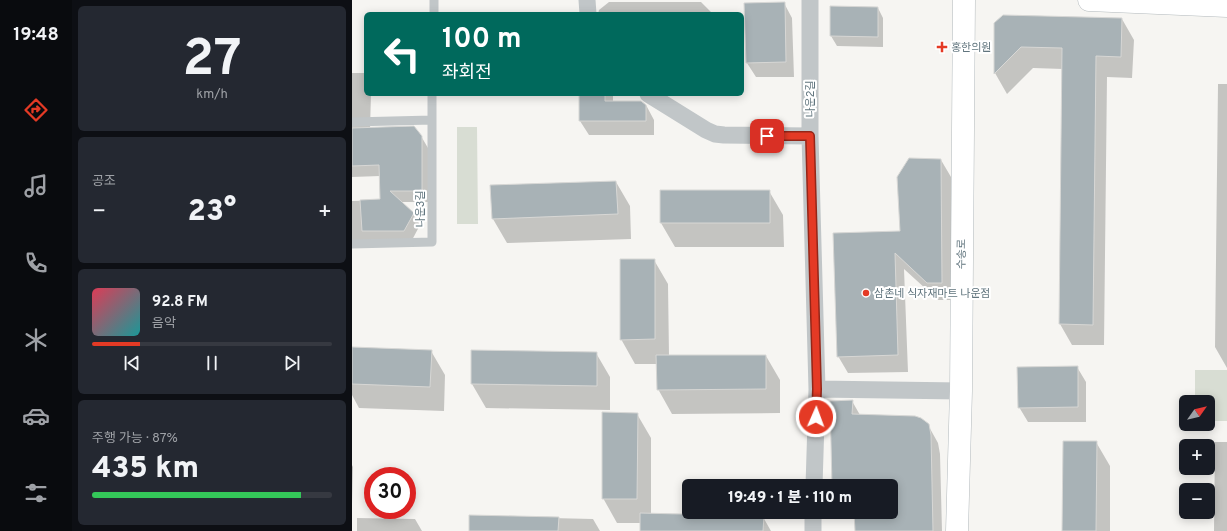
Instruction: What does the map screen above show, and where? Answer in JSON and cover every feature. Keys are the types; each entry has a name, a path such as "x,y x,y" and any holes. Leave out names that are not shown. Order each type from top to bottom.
{"street":[{"path":"587,0 588,12"},
{"name":"나운2길","path":"810,0 810,136 817,389 814,479"},
{"name":"수송로","path":"957,531 964,0"},
{"path":"1089,0 1227,6"},
{"path":"651,96 715,134 724,136 810,136"},
{"path":"817,389 960,391"},
{"path":"813,519 813,531"}],"lane":[{"path":"434,0 434,12"},
{"name":"나운3길","path":"352,244 432,242 432,96"},
{"path":"352,122 432,120"}],"shaded area":[{"path":"457,127 477,127 478,224 457,224"},
{"path":"1195,370 1227,370 1227,421 1215,421 1215,395 1195,395"}],"building":[{"path":"785,2 786,62 746,63 744,3"},
{"path":"830,6 878,7 878,37 830,36"},
{"path":"1003,15 1122,18 1121,57 1096,56 1093,325 1059,324 1062,48 1021,47 994,74 994,23"},
{"path":"579,96 605,96 605,101 641,101 646,105 646,121 579,121"},
{"path":"414,126 422,136 422,191 390,191 414,213 404,231 362,231 360,200 380,199 379,165 352,166 352,128"},
{"path":"909,158 941,159 942,283 927,283 895,253 898,355 837,357 833,233 900,231 897,177"},
{"path":"616,181 618,214 492,219 490,185"},
{"path":"660,190 770,190 770,223 660,223"},
{"path":"620,259 655,259 655,339 620,340"},
{"path":"352,347 432,350 430,387 352,384"},
{"path":"471,350 597,352 597,386 471,384"},
{"path":"656,355 766,355 766,389 657,390"},
{"path":"1078,366 1078,407 1018,408 1017,367"},
{"path":"853,400 852,414 915,416 921,418 929,424 931,435 933,531 855,531 854,519 898,519 898,479 832,479 830,401"},
{"path":"602,412 638,413 637,499 602,499"},
{"path":"1063,441 1097,441 1096,531 1062,531"},
{"path":"640,513 682,514 682,519 764,519 763,531 640,531"},
{"path":"469,515 559,517 558,531 469,531"}],"place":[{"name":"홍한의원","path":"942,47"},
{"name":"삼촌네 식자재마트 나운점","path":"866,293"}],"route":[{"path":"767,136 810,136 817,389 816,417"}]}
